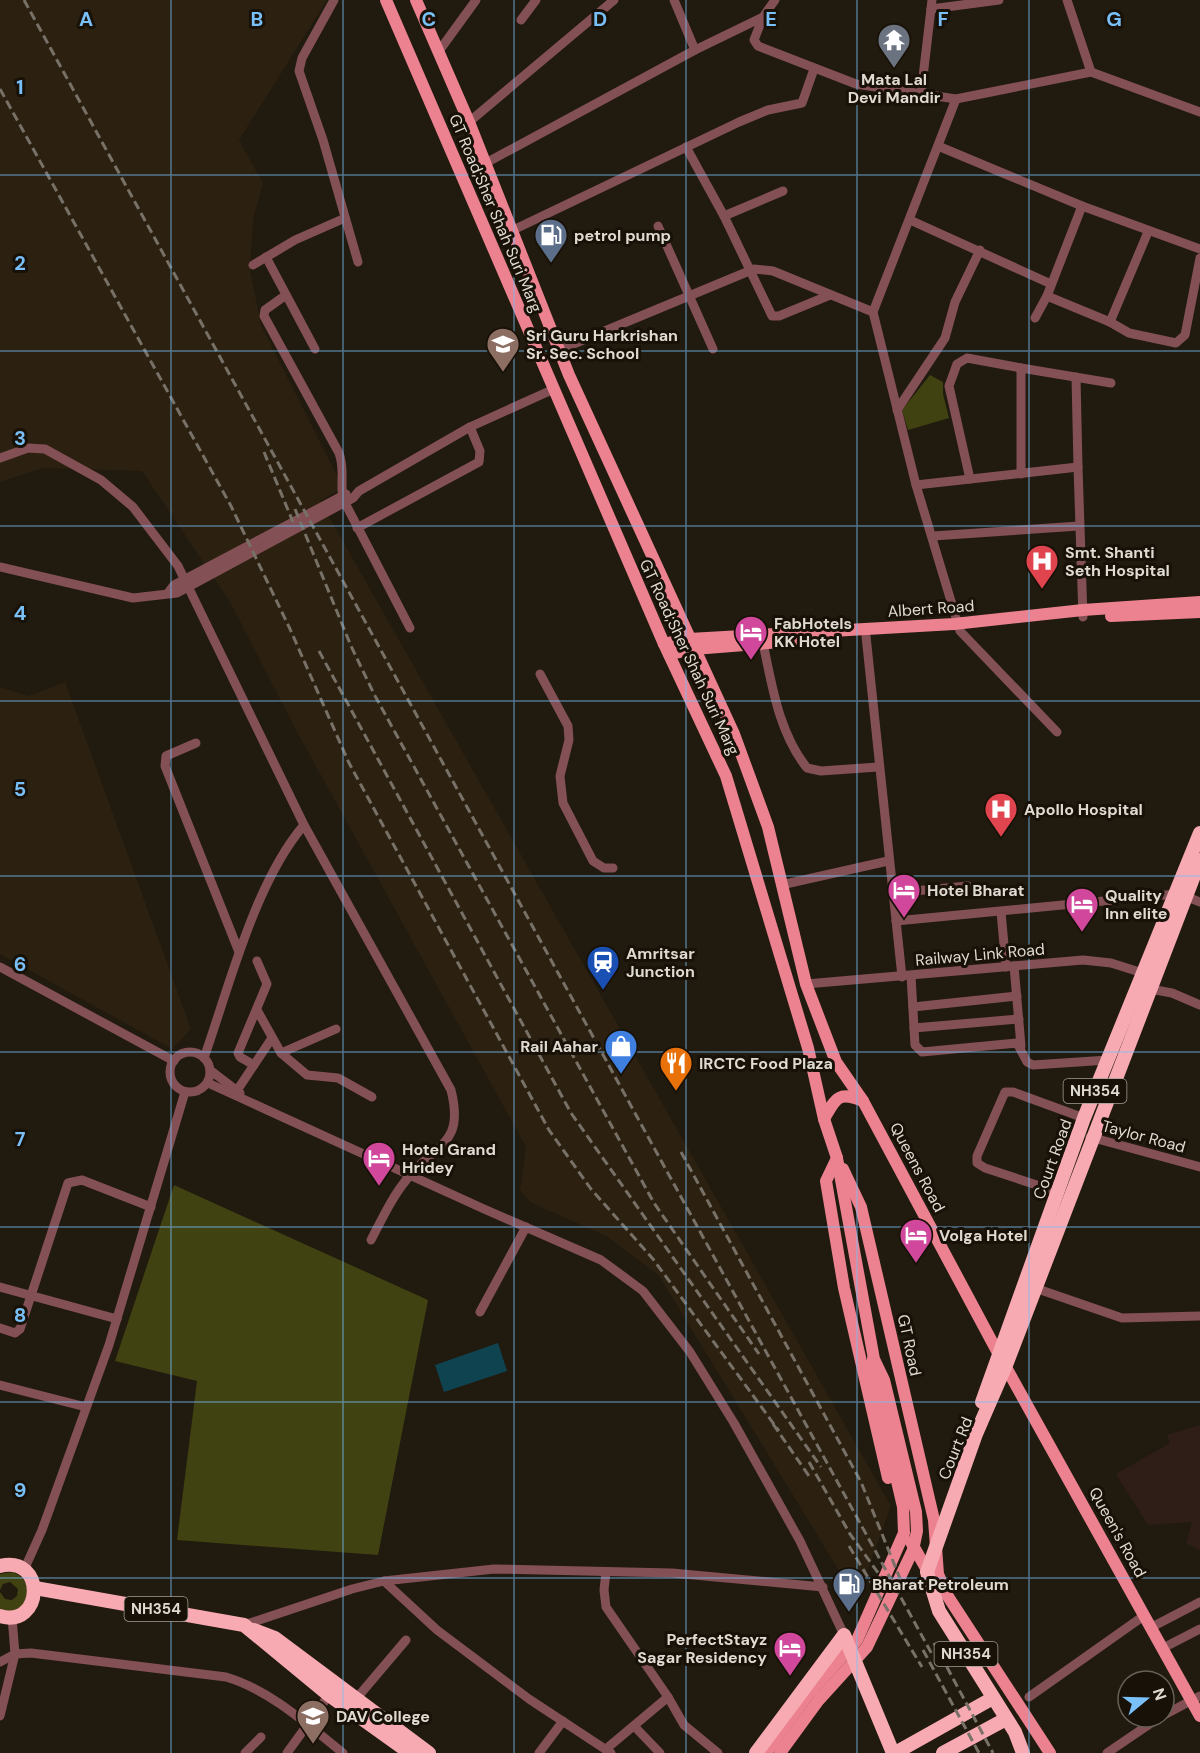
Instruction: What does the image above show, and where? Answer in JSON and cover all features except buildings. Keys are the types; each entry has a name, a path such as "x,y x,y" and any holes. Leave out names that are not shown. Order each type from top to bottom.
{"highway":[{"name":"Court Road","path":"1002,1359 1035,1288 1086,1135 1149,979 1200,833"},
{"name":"Court Road","path":"1180,895 1200,860"},
{"name":"Court Road","path":"1002,1359 1058,1192 1086,1135 1084,1118 1108,1060 1149,979"},
{"name":"Court Rd","path":"935,1544 1002,1359"},
{"name":"NH354","path":"935,1544 927,1571 939,1611 1015,1732 1022,1751"},
{"path":"0,1566 16,1566 24,1570 35,1588 29,1607 6,1616"},
{"name":"NH354","path":"35,1588 244,1625 275,1638 429,1753"},
{"path":"244,1625 268,1648 410,1753"},
{"path":"756,1753 794,1699 844,1635 894,1753 993,1698"},
{"path":"943,1753 1006,1719"}],"main road":[{"name":"GT Road;Sher Shah Suri Marg","path":"386,0 667,650 695,704 726,776 808,1048 824,1119 837,1158 873,1359"},
{"name":"GT Road;Sher Shah Suri Marg","path":"416,0 439,51 559,350 734,734 768,826 806,984"},
{"name":"Albert Road","path":"692,644 763,643 866,636 1200,602"},
{"name":"Albert Road","path":"1083,614 1200,612"},
{"name":"Albert Road","path":"667,650 692,644 959,627"},
{"name":"Queens Road","path":"806,984 836,1062 863,1101 1002,1359"},
{"path":"808,1048 827,1041"},
{"path":"824,1119 833,1102 841,1096 849,1095 863,1101"},
{"path":"837,1158 826,1181 844,1288 866,1390 895,1508 927,1571"},
{"name":"GT Road","path":"837,1158 861,1207 934,1520 938,1574 947,1595 1050,1753"},
{"path":"766,1753 807,1696 857,1640 904,1533 905,1519 872,1374 873,1359"},
{"path":"780,1753 818,1701 867,1647 913,1550 918,1531 916,1512 884,1380 873,1359"},
{"name":"Queen's Road","path":"1002,1359 1163,1648 1196,1698 1200,1716"}],"street":[{"path":"334,0 302,58 299,71 323,140 358,262"},
{"path":"439,51 476,0"},
{"path":"521,20 536,0"},
{"path":"468,122 614,0"},
{"path":"674,0 695,50"},
{"path":"775,0 756,31 754,40 758,46 856,84 956,99 1091,72 1200,112"},
{"path":"921,94 931,5 999,0"},
{"path":"1067,0 1091,72"},
{"path":"484,164 695,50 763,17"},
{"path":"511,231 760,113 799,105 804,100 814,69"},
{"path":"956,99 873,312 916,485 959,627 1057,732"},
{"path":"938,146 1148,232 1200,249"},
{"path":"686,147 724,216 772,316 779,316 830,295"},
{"path":"724,216 783,190"},
{"path":"1035,318 1047,296 1082,206"},
{"path":"253,265 295,240 345,218"},
{"path":"910,220 1052,284"},
{"path":"658,226 713,349"},
{"path":"1110,322 1148,232"},
{"path":"897,410 947,333 961,287 980,250"},
{"path":"266,257 315,349"},
{"path":"1047,296 1110,322 1129,333 1176,343 1185,335 1200,258"},
{"path":"559,350 750,271 767,269 873,312"},
{"path":"286,295 265,310 264,316 339,453 344,471 341,482 343,499 410,628"},
{"path":"970,478 948,386 957,364 967,358 1111,383"},
{"path":"1021,368 1021,474"},
{"path":"1076,377 1078,526 1083,614"},
{"path":"0,567 133,598 144,599 173,590 354,494 470,427 554,389"},
{"path":"357,528 478,462 480,451 470,427"},
{"path":"0,458 28,448 45,448 101,480 133,507 178,566 304,825 451,1090 455,1123 450,1136 409,1176 371,1240"},
{"path":"916,485 1078,467"},
{"path":"933,536 1078,526"},
{"path":"866,636 888,861 896,921 913,1007 915,1045 922,1052 1014,1042 1021,1046"},
{"path":"763,643 776,703 789,740 807,768 821,771 878,766"},
{"path":"540,674 568,726 567,748 560,776 563,803 593,861 604,868 612,868"},
{"path":"196,743 166,756 165,766 239,952"},
{"path":"204,1058 239,952 270,879 288,845 304,825"},
{"path":"781,885 888,861"},
{"path":"892,893 968,886"},
{"path":"896,921 1180,895 1200,902"},
{"path":"1001,912 1017,996 1024,1059 1033,1065 1108,1060"},
{"name":"Railway Link Road","path":"806,984 1097,960 1149,979 1172,993 1200,1005"},
{"path":"254,1065 240,1057 238,1053 267,981 257,962"},
{"path":"0,967 174,1061"},
{"path":"913,1007 1017,996"},
{"path":"257,1010 281,1053 307,1075 338,1078 372,1097"},
{"path":"914,1028 1019,1019"},
{"path":"281,1053 336,1029"},
{"path":"208,1083 234,1096 240,1093 254,1065 272,1038"},
{"path":"174,1061 186,1053 193,1053 204,1058 210,1070 240,1093 409,1176 602,1260 643,1291 690,1352 728,1414 823,1587 844,1635"},
{"path":"174,1061 172,1080 185,1092 197,1091 208,1083 210,1070"},
{"path":"24,1570 42,1530 117,1319 185,1092"},
{"path":"1058,1192 985,1168 977,1163 978,1156 1005,1092 1013,1092 1084,1118"},
{"name":"Taylor Road","path":"1086,1135 1200,1167"},
{"path":"0,1328 19,1331 68,1183 82,1180 151,1207"},
{"path":"480,1312 526,1227"},
{"path":"0,1287 117,1319"},
{"path":"1035,1288 1122,1318 1200,1316"},
{"path":"0,1384 86,1407"},
{"path":"244,1625 352,1589 384,1581 494,1569 672,1573 823,1587"},
{"path":"606,1572 604,1598 606,1607 689,1731 718,1753"},
{"path":"384,1581 437,1630 529,1699 608,1751 668,1697"},
{"path":"1152,1628 1200,1602"},
{"path":"0,1716 15,1654 6,1616"},
{"path":"1029,1696 1145,1616"},
{"path":"1163,1648 1200,1629"},
{"path":"356,1699 406,1640"},
{"path":"0,1662 15,1654 31,1653 226,1677 255,1689 307,1724 343,1753"},
{"path":"286,1753 329,1695"},
{"path":"1176,1709 1196,1698"},
{"path":"539,1753 563,1721"},
{"path":"635,1727 660,1753"},
{"path":"1107,1753 1143,1729"},
{"path":"244,1753 261,1737"}],"shaded area":[{"path":"0,0 327,0 239,140 263,183 253,219 250,270 261,325 343,488 320,501 891,1506 857,1600 659,1276 608,1237 530,1202 520,1190 526,1147 296,730 230,602 142,471 43,468 0,482"},
{"path":"930,375 943,382 943,394 949,418 908,430 902,410"},
{"path":"65,682 191,1029 172,1049 0,954 0,687 29,696"},
{"path":"174,1185 428,1300 378,1555 177,1540 197,1381 115,1361"},
{"path":"1200,1425 1200,1550 1186,1543 1192,1522 1148,1525 1116,1474 1170,1443 1167,1435"},
{"path":"13,1572 23,1578 27,1587 25,1602 22,1607 12,1611 0,1609 0,1592 5,1599 12,1600 17,1596 18,1589 10,1582 3,1584 0,1590 0,1574"}],"water":[{"path":"498,1343 507,1371 444,1392 435,1365"}],"railway":[{"path":"24,0 933,1656"},
{"path":"0,89 231,506 290,629 349,763 549,1130 591,1189 653,1259 779,1431"},
{"path":"264,452 293,522"},
{"path":"295,509 351,646 374,694 654,1203 759,1354"},
{"path":"319,651 571,1113 821,1467"},
{"path":"681,1152 861,1482 903,1586"},
{"path":"773,1424 809,1476"},
{"path":"809,1462 850,1534 884,1581"},
{"path":"849,1546 922,1667"},
{"path":"934,1643 993,1753"},
{"path":"923,1650 979,1753"}],"place":[{"name":"Mata Lal Devi Mandir","path":"894,69"},
{"name":"petrol pump","path":"551,264"},
{"name":"Sri Guru Harkrishan Sr. Sec. School","path":"503,373"},
{"name":"Smt. Shanti Seth Hospital","path":"1042,590"},
{"name":"FabHotels KK Hotel","path":"751,661"},
{"name":"Apollo Hospital","path":"1001,838"},
{"name":"Hotel Bharat","path":"904,919"},
{"name":"Quality Inn elite","path":"1082,933"},
{"name":"Amritsar Junction","path":"603,991"},
{"name":"Rail Aahar","path":"621,1075"},
{"name":"IRCTC Food Plaza","path":"676,1092"},
{"name":"Hotel Grand Hridey","path":"379,1187"},
{"name":"Volga Hotel","path":"916,1264"},
{"name":"Bharat Petroleum","path":"849,1613"},
{"name":"PerfectStayz Sagar Residency","path":"790,1677"},
{"name":"DAV College","path":"313,1745"}]}
